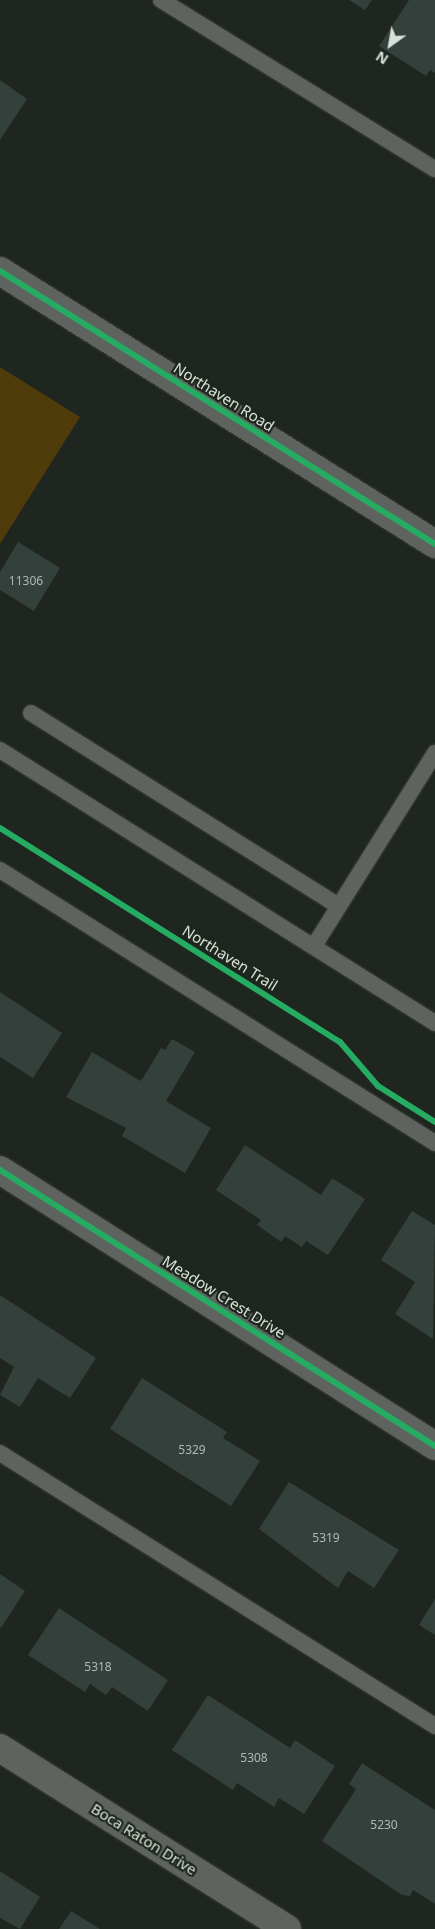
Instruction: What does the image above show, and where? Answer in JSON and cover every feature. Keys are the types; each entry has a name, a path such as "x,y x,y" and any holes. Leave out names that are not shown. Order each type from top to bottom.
{"street":[{"name":"Northaven Road","path":"0,271 435,544"},
{"name":"Meadow Crest Drive","path":"0,1170 435,1446"},
{"name":"Boca Raton Drive","path":"0,1748 287,1929"}],"lane":[{"path":"162,0 435,169"},
{"path":"31,713 339,906"},
{"path":"0,750 435,1023"},
{"path":"314,946 435,752"},
{"path":"0,870 435,1143"},
{"path":"0,1453 435,1726"}],"shaded area":[{"path":"0,367 80,417 0,544"}],"building":[{"path":"349,0 372,0 365,10"},
{"path":"409,0 435,0 435,73 430,70 426,76 379,46"},
{"path":"0,80 27,99 0,140"},
{"path":"18,542 60,568 34,611 0,590 0,572"},
{"path":"0,992 62,1033 33,1078 0,1057"},
{"path":"172,1039 195,1052 166,1101 211,1128 185,1173 122,1136 126,1128 66,1097 92,1052 141,1081 161,1048 165,1050"},
{"path":"245,1145 321,1195 332,1178 365,1199 328,1255 306,1241 302,1247 285,1236 281,1242 257,1225 261,1220 216,1190"},
{"path":"412,1211 435,1225 433,1339 395,1314 415,1282 381,1260"},
{"path":"0,1295 96,1358 70,1398 38,1378 20,1407 0,1395 14,1367 0,1358"},
{"path":"142,1378 227,1432 223,1438 260,1461 231,1506 110,1429"},
{"path":"289,1482 399,1550 374,1588 348,1571 338,1588 259,1529"},
{"path":"0,1574 25,1591 1,1628 0,1627"},
{"path":"435,1599 435,1635 419,1625"},
{"path":"59,1608 168,1680 148,1711 112,1687 106,1695 90,1684 85,1692 28,1655"},
{"path":"208,1695 290,1748 295,1740 335,1766 304,1814 279,1798 274,1807 237,1783 233,1790 172,1750"},
{"path":"362,1763 435,1810 435,1904 413,1890 410,1896 402,1895 322,1841 356,1789 349,1784"},
{"path":"0,1871 40,1897 20,1929 0,1918"},
{"path":"71,1911 100,1929 59,1929"}],"cycle path":[{"path":"0,271 435,544"},
{"name":"Northaven Trail","path":"0,828 340,1042 378,1086 435,1122"},
{"path":"0,1170 435,1446"}]}
